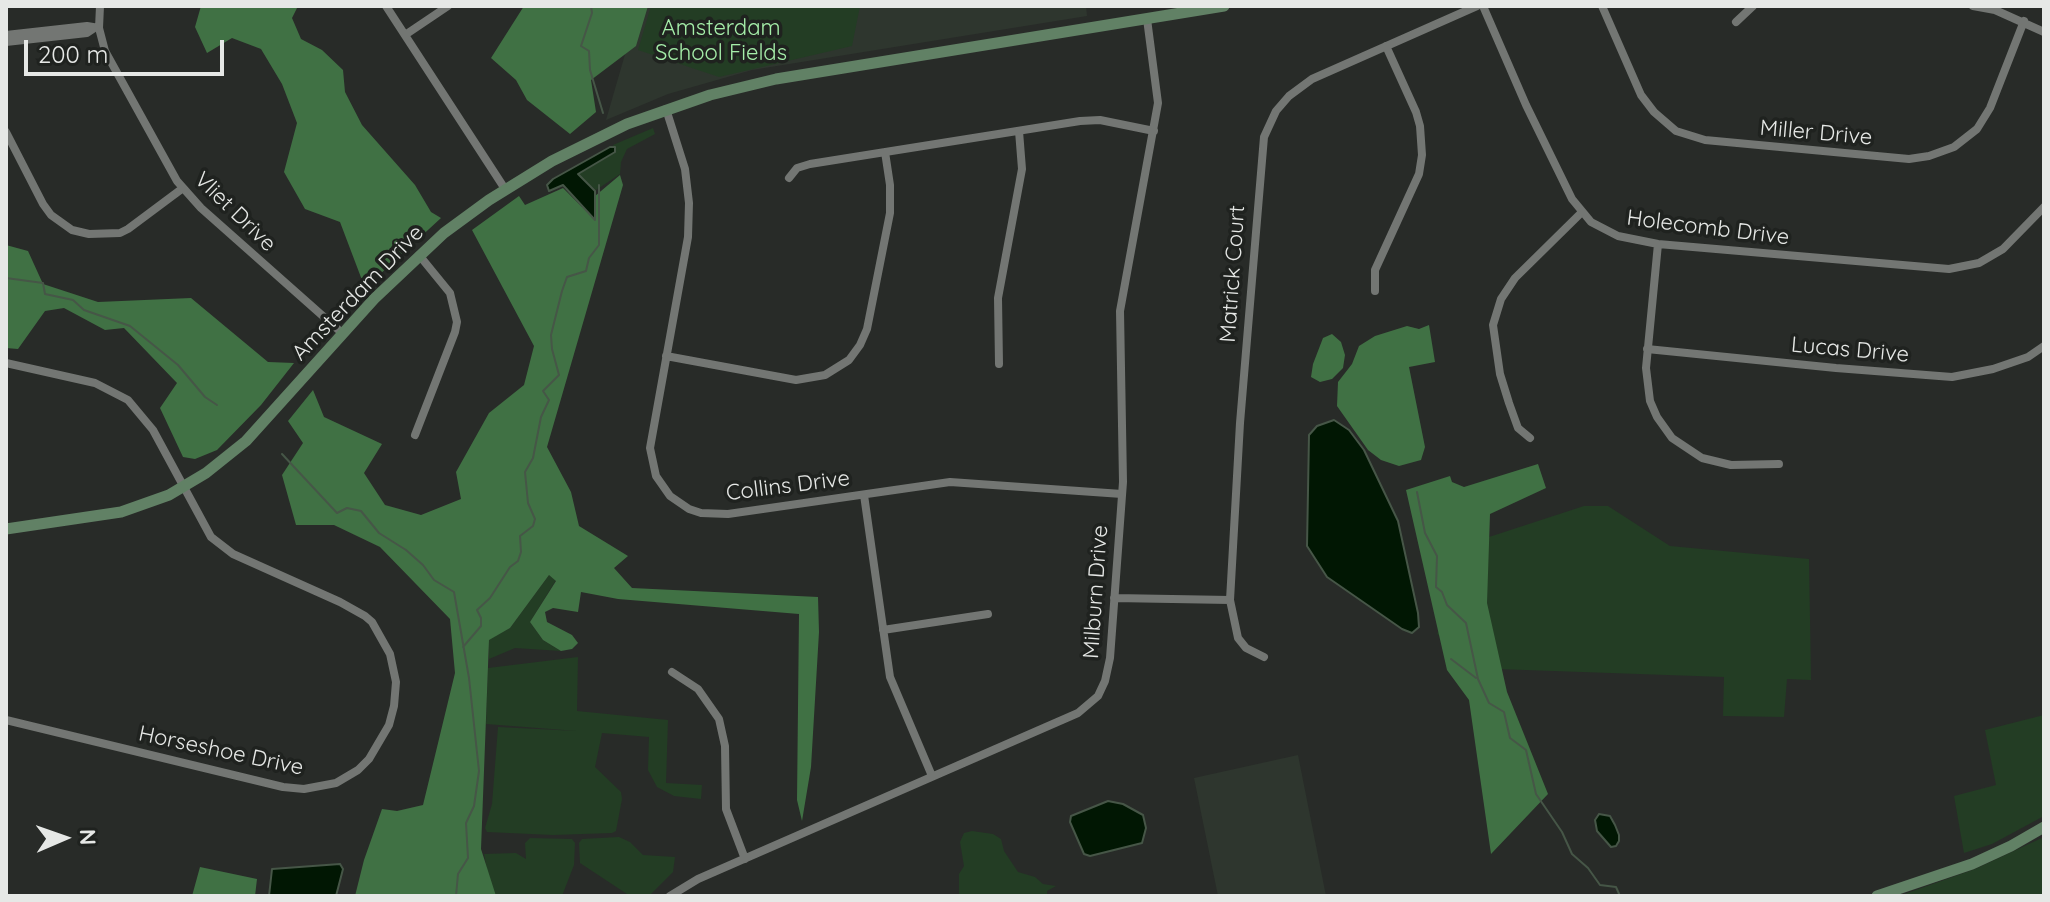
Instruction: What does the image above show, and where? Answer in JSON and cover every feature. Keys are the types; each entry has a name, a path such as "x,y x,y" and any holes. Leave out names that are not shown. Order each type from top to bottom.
{"street":[{"name":"Vliet Drive","path":"100,6 96,29 111,63 167,166 183,188 201,208 342,333"},
{"path":"386,6 505,189"},
{"path":"405,35 448,6"},
{"name":"Amsterdam Drive","path":"6,529 121,512 183,488 220,464 246,441 342,333 419,255 505,189 578,147 666,109 776,79 1224,6"},
{"name":"Matrick Court","path":"1264,657 1246,648 1238,638 1230,600 1260,153 1264,137 1276,111 1302,85 1477,6"},
{"name":"Holecomb Drive","path":"1483,6 1526,105 1572,199 1591,222 1618,236 1658,244 1949,269 1979,263 2003,249 2044,207"},
{"name":"Miller Drive","path":"1602,6 1641,95 1654,112 1676,131 1705,140 1909,159 1954,147 1977,129 1990,108 2024,21"},
{"path":"1736,22 1753,6"},
{"path":"1973,6 1995,10 2044,32"},
{"name":"Milburn Drive","path":"670,896 698,879 1058,723 1088,706 1098,696 1108,673 1122,494 1120,311 1154,131 1158,93 1147,19"},
{"path":"6,35 87,26 96,29"},
{"path":"6,42 87,33 96,29"},
{"path":"1375,291 1375,270 1419,174 1422,155 1416,112 1386,46"},
{"name":"Collins Drive","path":"666,109 685,169 689,220 652,431 651,460 664,490 680,504 701,513 728,514 936,484 972,482 1122,494"},
{"path":"789,178 797,168 810,164 1090,120 1154,131"},
{"path":"999,364 998,298 1022,169 1019,131"},
{"path":"6,132 43,204 51,215 72,230 89,234 120,233 183,188"},
{"path":"666,356 796,380 825,375 849,360 867,329 890,213 885,152"},
{"path":"1530,438 1518,428 1509,403 1500,374 1493,325 1501,299 1515,278 1581,213"},
{"path":"1658,244 1646,368 1650,401 1664,429 1692,453 1717,462 1764,466 1779,464"},
{"path":"415,435 457,322 450,293 419,255"},
{"name":"Lucas Drive","path":"1647,349 1952,377 1993,369 2028,357 2044,346"},
{"name":"Horseshoe Drive","path":"6,363 95,383 117,392 145,419 211,537 221,547 340,602 372,622 390,654 396,682 389,725 369,759 358,770 322,787 293,789 6,720"},
{"path":"864,495 894,690 932,776"},
{"path":"1114,598 1230,600"},
{"path":"883,630 988,614"},
{"path":"672,672 705,696 719,719 725,746 726,809 745,859"},
{"path":"1877,896 1972,864 2044,827"}],"shaded area":[{"path":"639,6 1086,6 1087,16 752,70 668,94 606,120"},
{"path":"615,147 615,152 578,174 595,191 595,220 563,185 549,191 547,185 553,179"},
{"path":"1334,420 1349,430 1364,450 1398,521 1418,613 1419,627 1412,633 1327,577 1307,546 1309,435 1317,426"},
{"path":"1298,755 1326,896 1218,896 1194,778"},
{"path":"1108,801 1123,804 1143,815 1146,828 1142,843 1090,856 1084,854 1070,822 1071,816"},
{"path":"1599,814 1610,816 1615,825 1619,835 1616,846 1611,847 1597,831 1595,820"},
{"path":"340,864 343,869 336,896 269,896 272,869"}],"green space":[{"path":"201,6 298,6 292,18 301,39 322,50 343,70 345,92 362,125 415,185 431,212 441,218 365,288 340,222 305,209 284,172 297,123 282,84 261,49 232,38 207,53 195,27"},
{"path":"524,6 648,6 636,46 591,80 596,112 570,134 527,100 516,80 491,58"},
{"name":"Amsterdam School Fields","path":"651,6 860,6 852,46 719,77 638,50"},
{"path":"653,128 655,134 627,149 620,174 596,190 577,175 616,152 613,145"},
{"path":"620,175 623,185 547,447 571,492 579,526 628,556 614,568 632,588 818,597 819,632 811,767 802,821 797,800 799,614 618,599 581,592 578,612 553,608 545,612 547,622 572,635 578,643 572,649 561,651 543,640 530,622 556,581 549,575 510,628 489,640 481,849 496,896 355,896 382,809 397,811 423,805 455,673 450,619 380,547 334,525 296,525 282,475 303,443 288,421 313,390 324,417 382,444 364,473 385,505 421,515 461,499 456,472 489,413 524,385 534,346 472,230 519,196 525,205 563,188 582,207"},
{"path":"6,245 28,251 43,284 98,302 191,298 268,362 294,363 261,405 217,450 195,459 183,457 160,408 177,383 124,328 105,330 64,308 45,311 18,349 6,348"},
{"path":"1429,325 1435,362 1409,367 1425,447 1421,460 1399,466 1381,460 1368,450 1337,406 1338,382 1352,364 1359,346 1375,336 1407,326 1419,329"},
{"path":"1332,334 1341,342 1345,355 1343,368 1332,379 1320,382 1311,377 1313,364 1323,338"},
{"path":"1538,464 1546,488 1490,514 1487,603 1507,692 1548,794 1491,854 1469,700 1447,670 1406,490 1450,476 1452,482 1464,487"},
{"path":"1584,506 1608,506 1670,546 1809,559 1811,680 1787,679 1784,717 1723,716 1724,677 1497,669 1437,634 1489,537"},
{"path":"549,575 556,580 530,622 543,640 561,651 515,648 489,659 489,639 510,628"},
{"path":"578,657 577,711 668,720 666,783 702,785 701,799 674,796 657,787 648,770 649,737 602,733 595,767 621,792 616,831 553,835 487,832 485,828 492,804 498,727 577,731 486,724 488,668"},
{"path":"2044,715 2044,816 1992,844 1964,853 1954,796 1996,785 1985,730"},
{"path":"964,833 993,834 1001,839 1004,851 1018,872 1035,877 1043,884 1056,886 1047,894 1031,896 959,896 959,874 964,866 960,842"},
{"path":"619,837 630,842 643,855 675,857 673,872 649,896 630,896 580,863 579,843 582,839"},
{"path":"2044,837 2044,896 1899,896 1975,869"},
{"path":"530,838 572,839 575,843 574,865 562,896 492,896 484,854 516,853 526,859 525,843"},
{"path":"200,867 257,879 255,896 192,896"}],"waterway":[{"path":"591,6 592,13 581,46 589,51 590,70 603,113"},
{"path":"463,647 481,626 477,610 518,561 520,536 533,526 535,519 528,503 525,472 533,458 541,417 549,400 543,391 559,375 551,335 567,277 586,271 589,258 599,245 599,185"},
{"path":"6,278 43,283 45,294 73,300 84,310 130,326 178,365 205,397 217,405"},
{"path":"282,454 337,513 347,508 361,511 379,533 406,550 434,580 454,592 469,678 479,771 474,806 466,823 468,858 458,874 456,896"},
{"path":"1417,492 1425,533 1437,556 1436,587 1442,592 1447,605 1466,623 1478,679 1489,703 1504,712 1510,738 1526,750 1536,794 1562,832 1572,854 1588,868 1600,885 1616,887 1620,896"},
{"path":"1451,659 1476,678"}]}
